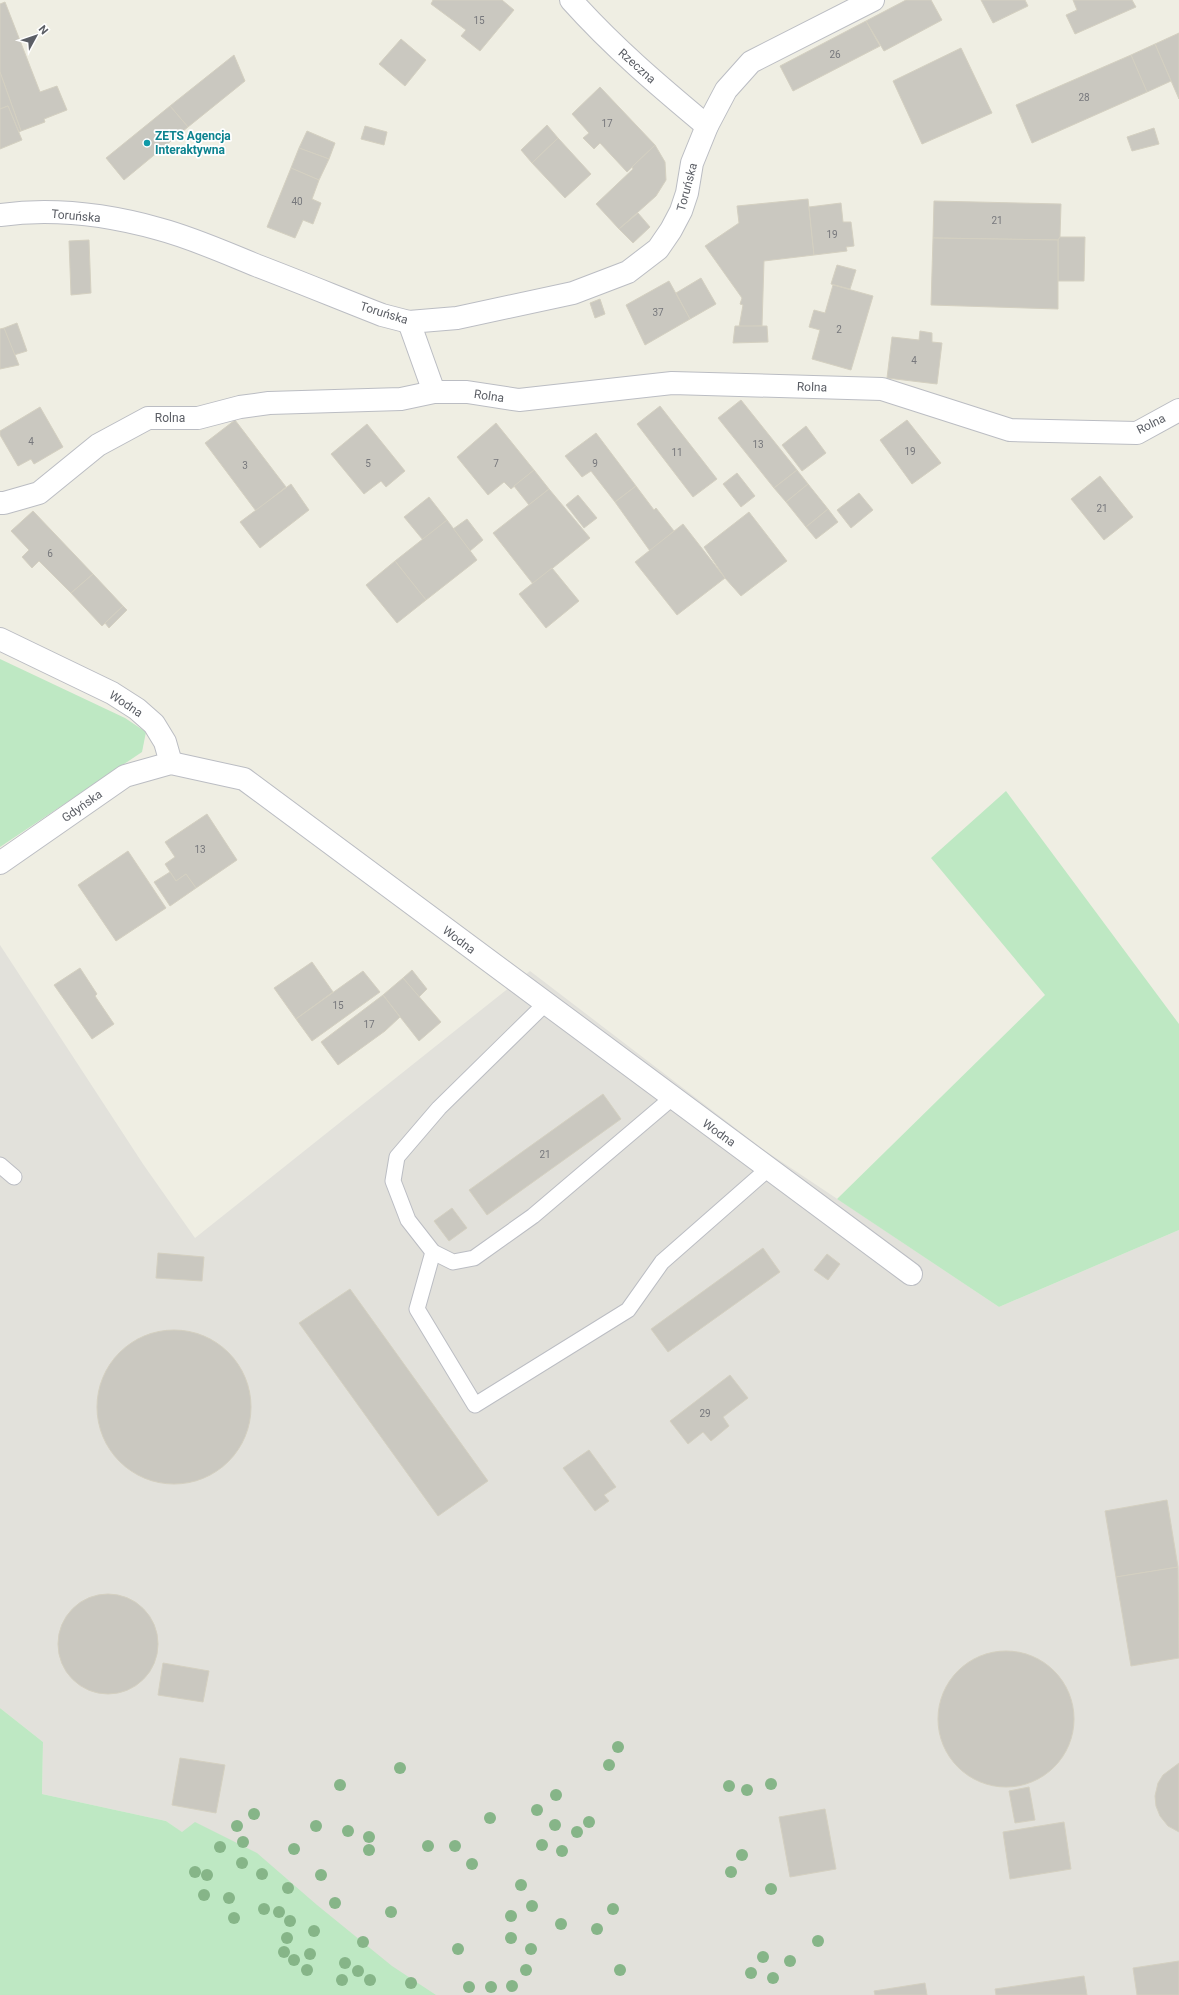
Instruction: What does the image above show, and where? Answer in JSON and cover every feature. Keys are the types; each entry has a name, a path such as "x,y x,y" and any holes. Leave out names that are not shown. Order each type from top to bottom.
{"street":[{"name":"Rzeczna","path":"571,0 596,28 642,72 707,126"},
{"name":"Toruńska","path":"0,215 43,213 78,214 125,221 160,229 200,243 382,315 409,322 457,318 574,294 628,272 658,249 675,224 684,205 688,193 692,163 707,126 726,90 751,62 873,0"},
{"path":"409,322 434,392"},
{"name":"Rolna","path":"0,503 39,493 98,445 148,418 198,418 247,406 270,403 401,399 434,392 466,392 519,400 672,383 882,389 1010,430 1137,433 1179,410"},
{"name":"Wodna","path":"0,639 112,693 137,709 154,724 165,742 171,763 244,780 911,1274"},
{"name":"Gdyńska","path":"0,863 125,776 171,763"}],"lane":[{"path":"545,1004 439,1108 397,1157 393,1180 408,1220 432,1252 452,1262 474,1258 533,1216 672,1098"},
{"path":"0,1165 14,1176"},
{"path":"432,1252 417,1309 475,1405 628,1310 662,1262 768,1169"}],"shaded area":[{"path":"0,945 143,1164 195,1238 530,971 764,1150 999,1307 1179,1230 1179,1995 409,1995 166,1821 42,1794 43,1742 0,1708"}],"green space":[{"path":"0,659 125,718 146,732 142,752 0,847"},
{"path":"1006,791 1179,1024 1179,1230 999,1307 837,1199 1045,995 931,858"},
{"path":"0,1708 43,1742 42,1794 166,1821 182,1832 195,1822 257,1853 317,1905 392,1966 436,1995 0,1995"}],"building":[{"path":"433,0 502,0 514,10 480,51 461,36 466,30 431,4"},
{"path":"906,0 931,0 942,20 884,51 866,21"},
{"path":"981,0 1025,0 1028,6 993,23"},
{"path":"1073,0 1132,0 1136,7 1075,34 1066,15 1077,10"},
{"path":"5,2 40,92 57,86 67,110 44,119 45,122 21,131 0,72 0,4"},
{"path":"866,21 880,46 793,91 780,66"},
{"path":"1179,33 1179,99 1155,44"},
{"path":"401,39 426,60 405,86 379,64"},
{"path":"1155,44 1171,81 1147,92 1131,55"},
{"path":"961,48 992,113 922,144 893,81"},
{"path":"234,55 245,81 188,127 170,106"},
{"path":"1131,55 1147,92 1032,143 1016,105"},
{"path":"0,72 21,131 19,132 8,106 0,109"},
{"path":"600,87 655,145 627,172 600,143 594,149 583,138 589,133 572,114"},
{"path":"8,106 22,140 0,149 0,109"},
{"name":"ZETS Agencja Interaktywna","path":"170,106 188,127 124,180 106,158"},
{"path":"547,125 558,138 532,163 521,150"},
{"path":"365,126 387,132 384,145 361,139"},
{"path":"1154,128 1159,144 1132,151 1127,137"},
{"path":"307,131 335,143 329,159 299,148"},
{"path":"558,138 591,174 565,198 532,163"},
{"path":"655,145 665,162 666,180 656,196 619,229 596,204 633,169 632,167"},
{"path":"299,148 329,159 319,180 291,168"},
{"path":"291,168 319,180 312,199 321,203 313,224 303,220 295,238 267,227"},
{"path":"808,199 814,255 764,261 762,326 739,327 743,305 740,304 742,298 705,246 739,223 737,206"},
{"path":"934,201 1061,204 1060,237 1058,240 933,238"},
{"path":"841,203 843,222 851,222 854,246 846,247 847,251 814,255 809,207"},
{"path":"638,213 650,227 633,243 619,229"},
{"path":"1060,237 1085,237 1084,281 1058,281 1058,240"},
{"path":"933,238 1058,240 1058,309 931,305"},
{"path":"89,240 91,293 71,295 69,241"},
{"path":"837,265 856,270 850,289 831,284"},
{"path":"701,278 716,304 690,319 676,293"},
{"path":"669,281 690,319 645,345 626,305"},
{"path":"833,285 873,296 851,370 812,359 820,330 809,327 814,310 825,313"},
{"path":"600,299 605,314 595,318 590,303"},
{"path":"17,323 27,351 14,355 4,328"},
{"path":"735,326 767,326 768,342 733,343"},
{"path":"4,328 19,365 0,369 0,329"},
{"path":"920,331 932,333 932,342 942,343 937,384 887,378 892,337 919,340"},
{"path":"741,400 797,470 774,488 718,418"},
{"path":"660,406 717,479 693,497 637,424"},
{"path":"40,407 63,447 34,464 31,459 18,466 0,435 0,431"},
{"path":"235,420 286,487 256,511 205,443"},
{"path":"907,420 941,463 912,484 880,440"},
{"path":"496,423 534,470 511,489 504,482 488,495 457,457"},
{"path":"367,424 405,471 386,487 381,481 364,494 331,454"},
{"path":"806,426 826,453 802,471 782,445"},
{"path":"596,433 636,486 615,502 591,471 582,477 565,456"},
{"path":"534,470 549,489 529,505 514,486"},
{"path":"797,470 808,484 786,502 774,488"},
{"path":"737,473 755,496 741,507 723,484"},
{"path":"1100,476 1133,517 1104,540 1071,499"},
{"path":"291,484 309,510 260,548 240,522"},
{"path":"808,484 828,509 806,527 786,502"},
{"path":"636,486 654,510 656,508 674,531 650,551 615,502"},
{"path":"549,489 590,538 533,584 493,533"},
{"path":"859,493 873,510 851,528 837,510"},
{"path":"578,495 597,518 584,528 566,505"},
{"path":"429,497 447,520 423,540 404,517"},
{"path":"828,509 838,522 816,539 806,527"},
{"path":"33,511 93,574 71,593 39,561 32,568 22,557 29,550 11,531"},
{"path":"749,512 787,561 741,596 725,578 704,547"},
{"path":"467,519 483,540 470,551 453,529"},
{"path":"447,520 477,560 426,600 395,561"},
{"path":"683,524 725,578 677,615 635,562"},
{"path":"395,561 426,600 397,623 366,585"},
{"path":"552,568 579,601 546,628 519,594"},
{"path":"93,574 123,606 102,626 71,593"},
{"path":"123,606 127,610 109,628 105,623"},
{"path":"207,814 237,860 196,888 186,874 176,881 165,864 175,857 165,842"},
{"path":"128,851 166,908 116,941 78,885"},
{"path":"170,872 176,881 186,874 196,888 170,906 154,882"},
{"path":"312,962 333,992 296,1019 274,988"},
{"path":"80,968 97,994 95,996 114,1024 92,1039 54,985"},
{"path":"412,970 427,989 419,997 403,978"},
{"path":"363,971 380,992 312,1041 296,1019"},
{"path":"403,978 441,1022 419,1041 383,995"},
{"path":"383,995 400,1017 385,1031 338,1065 321,1042"},
{"path":"603,1094 621,1119 487,1215 469,1190"},
{"path":"452,1208 467,1228 449,1241 434,1221"},
{"path":"763,1248 780,1272 668,1352 651,1329"},
{"path":"158,1253 204,1257 202,1281 156,1278"},
{"path":"827,1254 840,1264 828,1280 814,1270"},
{"path":"350,1289 488,1481 438,1516 299,1323"},
{"path":"174,1330 189,1332 210,1339 217,1343 233,1358 238,1364 245,1378 251,1407 249,1422 242,1443 238,1450 223,1466 217,1471 203,1478 174,1484 159,1482 138,1475 131,1471 115,1456 110,1450 103,1436 97,1407 99,1392 106,1371 110,1364 125,1348 131,1343 145,1336"},
{"path":"730,1375 748,1398 723,1417 729,1426 711,1441 703,1432 688,1444 670,1421"},
{"path":"589,1450 616,1487 604,1495 609,1501 595,1511 563,1468"},
{"path":"1167,1500 1178,1567 1116,1577 1105,1511"},
{"path":"1178,1567 1179,1658 1131,1666 1116,1577"},
{"path":"108,1594 127,1598 143,1609 154,1625 158,1644 154,1663 143,1679 127,1690 108,1694 89,1690 73,1679 62,1663 58,1644 62,1625 73,1609 89,1598"},
{"path":"1006,1651 1019,1652 1032,1656 1054,1671 1069,1693 1073,1706 1073,1732 1069,1745 1054,1767 1032,1782 1019,1786 1006,1787 993,1786 980,1782 958,1767 943,1745 939,1732 938,1719 939,1706 943,1693 958,1671 980,1656 993,1652"},
{"path":"163,1663 209,1671 203,1702 158,1695"},
{"path":"180,1758 225,1765 216,1813 172,1805"},
{"path":"1179,1763 1179,1832 1168,1826 1160,1816 1156,1806 1155,1796 1158,1783 1163,1775"},
{"path":"1029,1787 1035,1820 1015,1823 1009,1791"},
{"path":"825,1809 836,1869 790,1877 779,1817"},
{"path":"1064,1822 1071,1869 1010,1879 1003,1832"},
{"path":"1179,1961 1179,1995 1137,1995 1133,1968"},
{"path":"1084,1976 1087,1995 996,1995 995,1989"},
{"path":"925,1983 927,1995 875,1995 874,1991"}],"place":[{"name":"ZETS Agencja Interaktywna","path":"147,143"}]}
